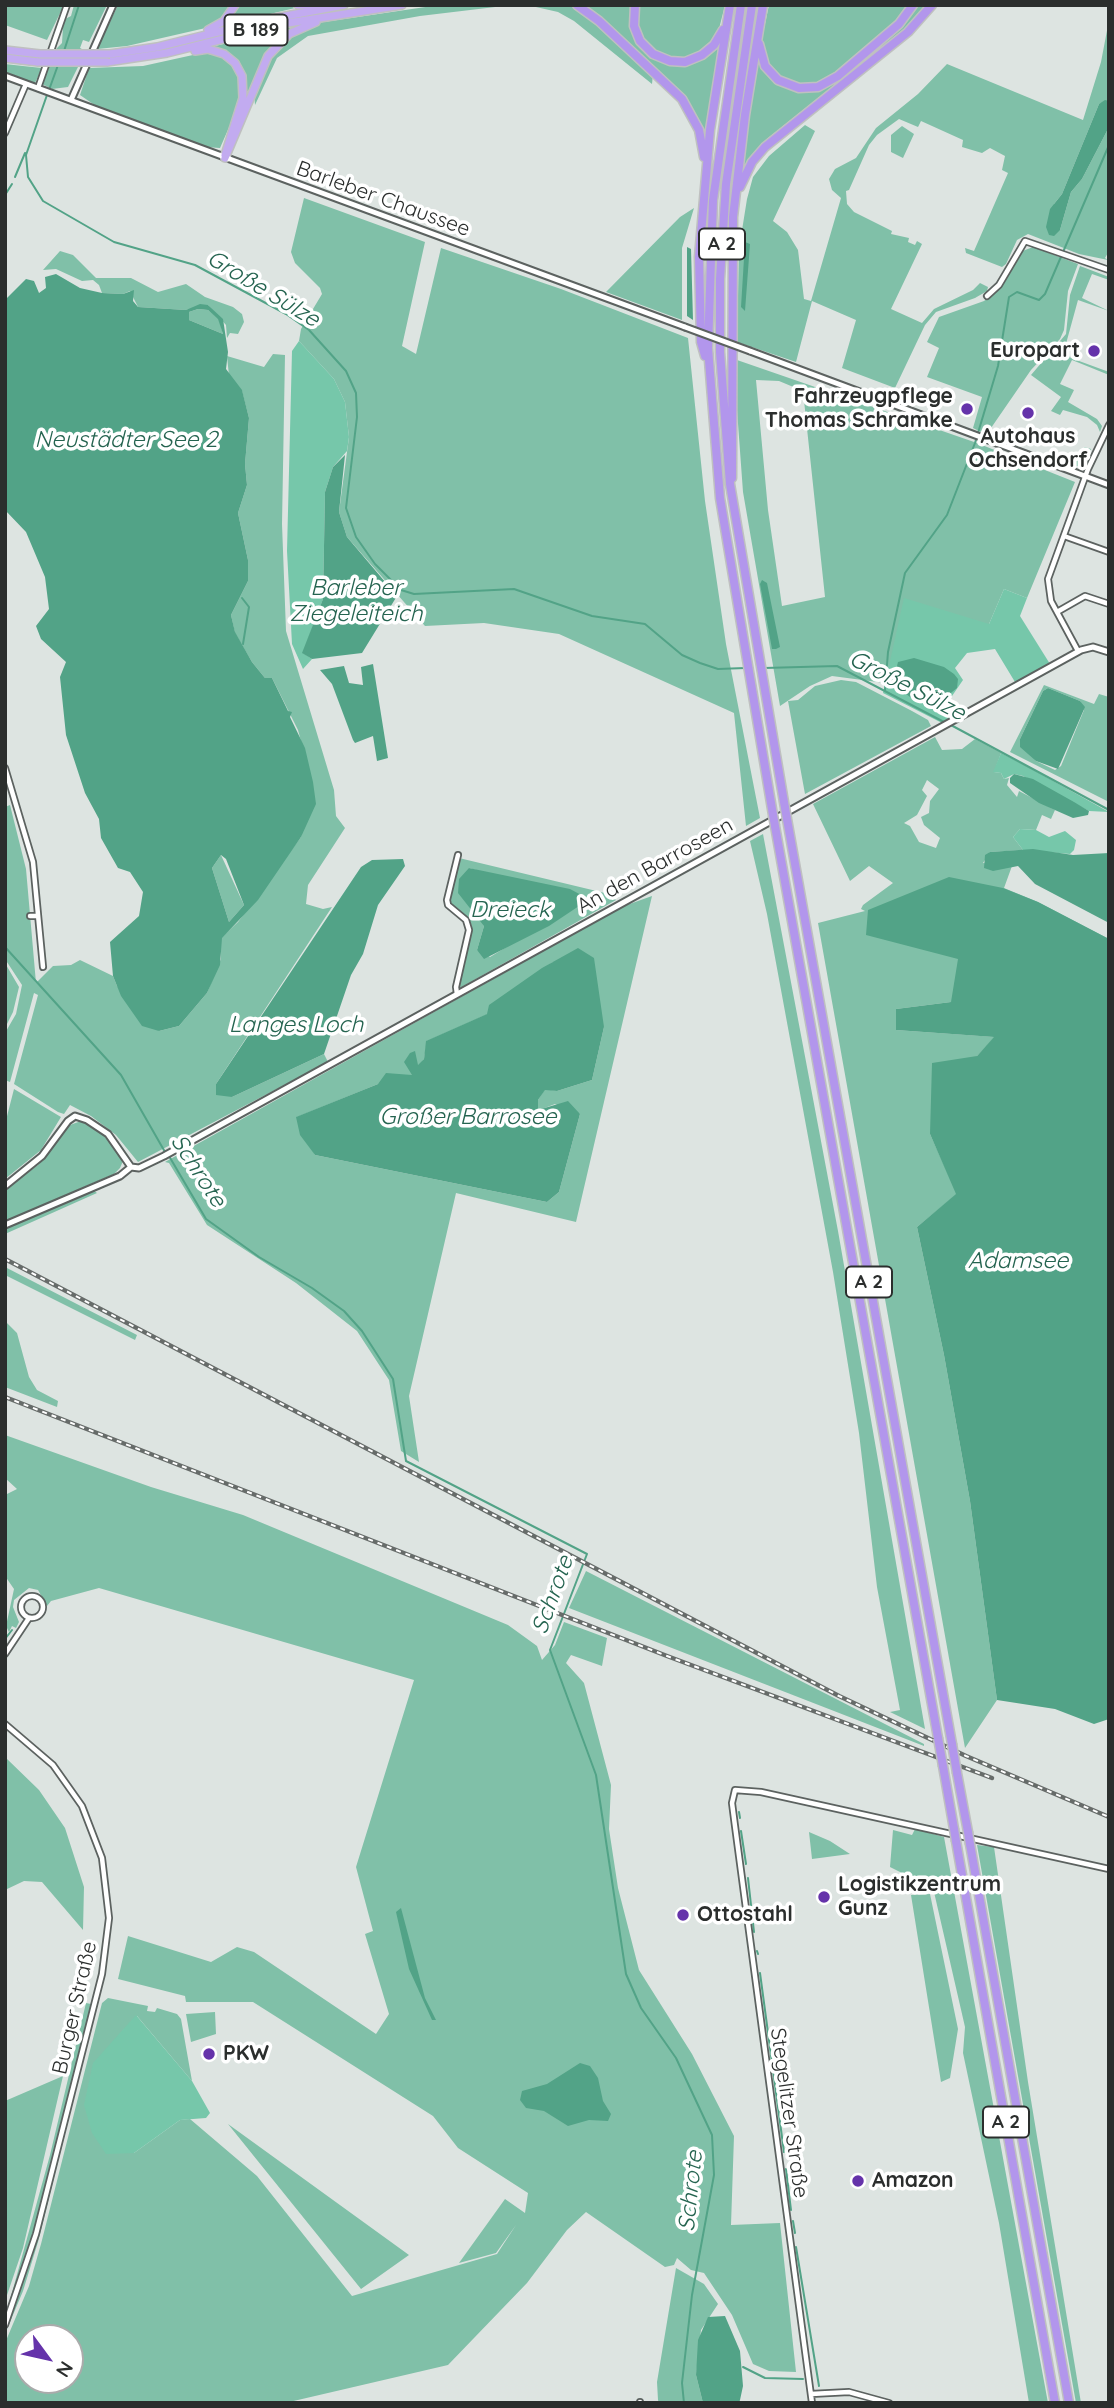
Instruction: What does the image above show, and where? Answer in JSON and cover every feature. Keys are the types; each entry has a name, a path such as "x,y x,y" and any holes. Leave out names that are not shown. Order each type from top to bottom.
{"highway":[{"path":"181,41 220,24 234,5"},
{"path":"298,5 316,5"},
{"name":"B 189","path":"5,58 110,54 181,41 275,18 402,5"},
{"path":"578,5 662,78 685,103 700,134 705,181"},
{"path":"635,5 634,26 642,44 659,57 681,62 700,57 715,45 730,6"},
{"name":"A 2","path":"741,5 722,120 712,209 709,278 709,369 720,498 773,815 1055,2403"},
{"name":"A 2","path":"752,5 729,159 721,259 720,352 730,484 785,808 1069,2403"},
{"path":"730,484 735,464 731,336 733,217 743,125 763,5"},
{"path":"760,21 760,51 768,70 786,85 812,88 838,76 899,23 912,5"},
{"path":"733,217 742,180 761,150 908,32 932,5"},
{"path":"709,369 701,342 699,289 705,181 730,6"},
{"path":"225,158 264,63 276,45 304,26 339,18 345,9"},
{"name":"B 189","path":"5,50 39,58 107,62 167,53 345,9"},
{"path":"167,53 172,56 214,51 230,58 241,71 244,94 226,144 225,158"}],"street":[{"path":"41,89 67,5"},
{"path":"71,100 113,5"},
{"name":"Barleber Chaussee","path":"5,76 1109,485"},
{"path":"5,133 26,84"},
{"path":"5,121 11,118"},
{"path":"987,296 999,285 1021,244 1027,240 1109,270"},
{"path":"1109,425 1085,476 1048,579 1048,590 1057,612 1079,651 1093,647 1109,652"},
{"path":"1063,536 1109,552"},
{"path":"1057,612 1085,596 1109,604"},
{"name":"An den Barroseen","path":"5,1226 120,1176 131,1167 139,1168 164,1156 1079,651"},
{"path":"5,768 33,862 43,967"},
{"path":"457,994 456,987 469,930 466,919 448,905 447,900 458,855"},
{"path":"30,916 38,916"},
{"path":"5,1186 34,1164 75,1116 87,1120 108,1134 131,1167"},
{"path":"5,1654 29,1618 38,1616 43,1611 41,1601 34,1596 27,1597 22,1605 22,1611 29,1618"},
{"name":"Burger Straße","path":"5,1724 53,1765 82,1806 102,1857 109,1918 102,1974 46,2195 28,2263 5,2325"},
{"name":"Stegelitzer Straße","path":"812,2403 735,1826 732,1798 736,1790 743,1788 1109,1869"},
{"path":"811,2394 844,2391 888,2403"}],"shaded area":[{"path":"5,5 64,5 47,40 5,25"},
{"path":"74,5 107,5 89,42 83,40 80,48 86,51 68,87 52,89 42,84 56,49 62,43 65,19 71,16"},
{"path":"118,5 230,5 224,18 210,27 127,46 97,49"},
{"path":"237,5 287,5 295,8 224,25"},
{"path":"439,5 512,5 420,16 308,36 277,58 255,105 254,92 264,66 281,42 317,23"},
{"path":"527,5 573,5 581,9 653,74 652,84 574,21 558,12"},
{"path":"583,5 631,5 632,32 648,54 666,64 698,61 720,44 706,155 699,123 683,96"},
{"path":"638,5 725,5 717,37 707,49 687,58 675,59 658,53 645,43 637,23"},
{"path":"769,5 910,5 899,20 838,73 824,82 804,86 780,78 767,64 761,43"},
{"path":"916,5 927,5 900,33 767,139 741,174 758,60 763,70 779,85 798,92 819,90 835,82 890,37 906,21"},
{"path":"1109,20 1109,101 1099,104 1062,194 1054,204 1060,230 1071,192 1082,179 1109,127 1109,251 1105,258 1108,260 1079,254 1028,234 1017,240 1002,267 966,253 965,248 974,251 1008,173 1002,170 1005,156 990,148 982,153 962,147 963,140 921,121 918,127 899,119 877,135 869,145 849,190 846,191 847,204 854,212 892,231 891,234 909,238 908,242 915,245 917,241 922,244 891,309 922,323 934,309 973,290 980,283 988,287 987,291 936,312 925,325 895,388 842,368 856,320 812,301 796,362 737,342 739,249 747,199 753,177 769,156 805,125 815,131 773,221 787,232 798,250 804,299 811,301 841,198 832,190 829,179 835,169 856,158 876,128 918,94 947,64 1083,120 1101,62"},
{"path":"297,26 270,50 231,145 246,94 245,78 241,67 211,47"},
{"path":"202,53 220,56 230,63 239,75 241,88 238,107 220,148 206,147 96,106 80,95 89,68 143,66"},
{"path":"5,64 42,68 35,83 5,72"},
{"path":"902,126 914,134 903,158 891,152 891,135"},
{"path":"304,198 425,242 402,346 416,354 441,248 561,289 688,338 705,501 726,644 760,818 746,826 734,713 559,634 484,623 425,626 347,537 339,512 349,437 345,402 334,379 299,341 301,329 322,294 320,288 295,263 291,252"},
{"path":"694,208 682,248 682,320 606,292 680,217"},
{"path":"1033,247 1078,264 1068,291 1064,330 1060,339 1031,370 991,428 983,433 973,428 982,397 927,377 939,348 927,342 939,317 984,301 1001,287 1020,252"},
{"path":"60,251 73,255 96,278 131,278 158,292 186,284 205,297 233,307 242,314 244,322 238,334 230,333 227,338 226,325 208,305 186,310 138,307 130,291 123,294 102,293 93,280 82,281 56,269 43,270"},
{"path":"1080,266 1109,277 1109,280 1092,274 1082,298 1109,311 1078,300 1064,351 1071,358 1109,372 1109,375 1072,360 1060,384 1074,390 1068,402 1097,419 1102,426 1100,432 1097,425 1087,417 1063,410 1060,415 1051,411 1061,397 1031,375 1066,334 1070,295"},
{"path":"208,310 219,319 223,334 189,320 189,312"},
{"path":"299,341 334,379 345,402 349,437 347,451 333,467 325,492 323,599 303,653 312,659 303,669 292,644 287,551 292,351"},
{"path":"273,354 285,355 282,524 286,631 334,790 336,816 345,828 308,885 306,904 323,909 332,907 216,1084 232,1097 324,1054 328,1062 138,1162 116,1135 91,1116 70,1105 64,1114 58,1112 14,1084 38,995 34,993 10,1082 5,1080 5,1033 16,1014 22,985 5,959 5,807 10,805 26,869 36,983 53,966 71,965 80,960 113,976 117,986 159,1031 179,1026 207,993 221,959 221,938 238,922 301,837 309,771 298,730 272,678 265,678 235,633 231,615 248,581 248,560 238,513 247,485 245,464 249,418 242,391 229,376 227,356 264,367"},
{"path":"737,360 977,443 1075,482 1027,598 1004,589 989,624 888,675 885,683 832,676 810,686 780,706 743,492 737,410","holes":["756,380 779,381 803,391 825,597 782,606 768,510"]},
{"path":"1085,447 1091,449 1079,466 1069,466 1066,461 1048,454 1052,451 1073,458"},
{"path":"1004,589 1027,598 1020,616 1050,664 1015,682 995,649 967,653 955,668 963,680 952,696 939,703 951,718 942,723 883,693 904,598 989,624"},
{"path":"841,680 856,682 928,720 931,726 805,794 788,701 798,700 815,686"},
{"path":"1044,685 1094,704 1099,694 1109,697 1109,802 1010,752","holes":["1048,688 1080,701 1084,710 1061,766 1055,770 1036,761 1020,739 1043,691"]},
{"path":"935,737 942,750 962,749 975,739 1001,753 994,772 1001,773 1004,779 1009,778 1007,785 1017,797 1019,791 1055,810 1051,819 1042,815 1036,830 1020,829 1013,837 1023,850 990,852 983,863 1012,866 1004,888 1038,902 1109,939 951,1002 896,1009 896,1030 995,1037 977,1056 930,1134 957,1194 917,1227 944,1355 970,1501 997,1700 965,1748 818,923 865,911 861,909 863,905 893,883 869,866 850,881 813,804","holes":["927,780 939,789 930,801 929,813 921,817 924,825 940,838 936,848 919,842 910,826 904,823 917,815 927,796 922,790"]},
{"path":"1001,753 1109,812 1089,811 1023,776 1014,774 1004,779 1001,773 993,772"},
{"path":"1020,829 1036,830 1049,837 1065,831 1076,840 1074,850 1070,854 1023,850 1013,837"},
{"path":"763,834 838,1231 925,1729 890,1712 900,1710 877,1587 859,1433 833,1272 767,914 750,841"},
{"path":"221,855 244,905 229,922 212,868"},
{"path":"459,858 609,894 616,900 458,989 472,926 467,917 451,904 449,896","holes":["469,868 498,876 518,940 490,957 477,950 484,926"]},
{"path":"652,896 576,1222 456,1193 409,1396 419,1462 401,1451 389,1380 357,1331 296,1283 207,1225 169,1163 165,1162 624,906","holes":["553,962 604,1027 592,1080 557,1091 545,1089 538,1100 537,1111 555,1104 580,1114 559,1192 547,1202 315,1155 297,1117 378,1084 413,1075 424,1059 427,1041 488,1014 518,986"]},
{"path":"5,963 19,987 13,1012 5,1028"},
{"path":"14,1089 61,1117 41,1150 5,1179 5,1124"},
{"path":"81,1121 99,1131 114,1146 123,1161 120,1168 114,1174 5,1221 5,1189 38,1165 70,1125"},
{"path":"93,1190 97,1193 5,1234 5,1229"},
{"path":"5,1267 137,1335 135,1340 5,1275"},
{"path":"5,1321 17,1333 29,1377 37,1390 58,1401 57,1407 5,1387"},
{"path":"5,1435 151,1487 243,1515 508,1625 537,1646 542,1660 555,1645 564,1622 607,1638 602,1666 571,1655 566,1663 584,1683 611,1785 609,1829 618,1888 639,1970 692,2054 734,2136 731,2225 780,2223 796,2372 769,2371 753,2364 732,2315 704,2273 691,2270 677,2258 674,2265 665,2267 586,2212 567,2230 527,2283 448,2365 285,2403 5,2403 5,2343 29,2286 102,2003 108,1998 148,2006 147,2011 155,2012 157,2008 177,2014 181,2019 192,2081 137,2016 118,2036 134,2153 180,2120 190,2119 257,2176 352,2296 497,2254 516,2225 496,2253 459,2263 505,2199 525,2213 528,2193 458,2148 433,2116 253,2002 186,2002 185,1996 118,1979 128,1936 211,1962 237,1947 254,1952 376,2034 389,2014 365,1934 373,1931 356,1867 414,1680 99,1588 51,1601 47,1606 38,1590 29,1588 14,1600 13,1607 19,1622 16,1628 12,1626 9,1632 6,1626 14,1589 5,1576 5,1495 17,1489 5,1478"},
{"path":"586,1571 924,1744 924,1746 569,1608"},
{"path":"5,1757 39,1790 65,1828 84,1887 83,1930 42,1882 24,1881 5,1890"},
{"path":"915,1829 944,1837 1048,2403 1029,2403 999,2223 963,2053 965,2027 934,1892 915,1892 908,1876 890,1867 893,1830 912,1835"},
{"path":"809,1832 830,1841 850,1854 812,1859"},
{"path":"977,1845 994,1847 1028,2082 1081,2403 1076,2403"},
{"path":"930,1894 958,2029 950,2078 941,2082 911,1895"},
{"path":"86,2003 91,2004 30,2246 5,2318 50,2155"},
{"path":"97,2005 38,2242 23,2291 5,2334 35,2248"},
{"path":"215,2012 216,2034 191,2042 186,2014"},
{"path":"136,2015 192,2081 210,2113 206,2118 180,2120 134,2153 106,2154 92,2133 84,2105 93,2063"},
{"path":"63,2076 23,2248 5,2301 5,2101"},
{"path":"228,2124 409,2255 361,2289"},
{"path":"676,2268 704,2284 718,2304 701,2330 696,2375 703,2403 659,2403 658,2400 657,2382"}],"water":[{"path":"1105,100 1109,101 1109,127 1082,179 1071,192 1060,230 1054,236 1049,235 1046,227 1050,209 1062,194 1099,104"},
{"path":"745,242 750,244 745,311 741,307"},
{"path":"687,247 691,249 693,320 687,316"},
{"name":"Neustädter See 2","path":"56,274 80,288 102,293 123,294 134,290 133,301 138,307 186,310 200,304 208,305 223,319 228,352 226,369 242,390 249,418 245,464 247,485 238,513 248,560 248,581 231,615 235,632 252,662 265,678 272,678 288,711 292,712 290,717 305,748 313,782 316,804 301,837 258,900 222,938 220,965 207,993 179,1026 159,1031 142,1026 121,996 113,976 110,942 139,916 143,892 130,872 118,868 101,838 99,819 85,793 66,735 60,677 66,662 41,639 36,626 49,609 45,577 26,532 5,510 5,300 26,279 34,281 39,293 46,288 45,277","holes":["208,310 218,319 223,334 189,320 189,312","221,855 226,859 244,905 229,922 212,868"]},
{"name":"Barleber Ziegeleiteich","path":"345,455 339,512 347,537 397,596 362,653 312,659 302,653 323,599 325,492 333,467"},
{"path":"762,580 767,583 780,647 776,649 772,649 760,584"},
{"path":"914,658 944,667 958,679 957,688 942,700 925,704 910,697 895,685 895,674 898,662"},
{"path":"373,664 388,758 377,761 373,736 355,743 332,684 320,670 344,666 349,683 363,685 361,667"},
{"path":"1048,688 1080,701 1085,707 1058,769 1036,761 1020,747 1020,739 1043,691"},
{"path":"1014,774 1033,779 1089,811 1088,815 1073,818 1039,803 1010,783"},
{"path":"1033,849 1073,855 1109,853 1109,923 1035,884 1018,866 993,871 984,868 985,855 990,852"},
{"name":"Langes Loch","path":"403,859 405,866 378,905 363,954 351,975 324,1054 232,1097 216,1095 216,1084 361,867 372,860"},
{"name":"Dreieck","path":"469,868 570,889 585,897 582,904 549,926 484,959 477,950 484,926 458,893 459,879"},
{"name":"Adamsee","path":"949,877 1003,888 1038,902 1109,939 1109,1719 1094,1724 1055,1709 997,1700 970,1501 944,1355 917,1227 956,1194 930,1134 932,1063 977,1056 994,1037 896,1030 896,1009 951,1002 958,959 866,935 868,910"},
{"name":"Großer Barrosee","path":"578,948 594,958 604,1027 592,1080 557,1091 545,1090 538,1100 538,1110 568,1101 580,1114 559,1192 547,1202 315,1155 300,1135 296,1117 378,1084 386,1073 412,1075 404,1062 410,1053 415,1051 418,1065 424,1059 426,1041 487,1014 489,1005 542,968"},
{"path":"401,1908 425,1998 436,2020 432,2020 409,1969 396,1912"},
{"path":"580,2063 590,2066 598,2078 603,2101 611,2114 608,2121 589,2120 568,2126 544,2111 526,2108 520,2100 522,2091 547,2084"},
{"path":"725,2316 740,2351 743,2386 740,2400 739,2403 703,2403 696,2375 698,2340 708,2317"}],"waterway":[{"name":"Große Sülze","path":"64,51 79,5"},
{"name":"Große Sülze","path":"49,90 58,65"},
{"name":"Große Sülze","path":"47,95 26,155 28,177 43,201 114,242 195,265 286,314 309,330 346,371 356,393 357,417 346,508 356,537 375,564 401,590 414,594 514,589 592,616 645,624 682,655 700,663 718,669 745,668"},
{"path":"885,690 888,652 905,573 947,515 975,443 998,366 1009,297 1017,292 1039,300 1045,294 1109,145"},
{"path":"15,177 25,153"},
{"path":"5,195 12,184"},
{"path":"242,598 249,607 243,644"},
{"name":"Große Sülze","path":"764,668 837,666 944,722"},
{"name":"Große Sülze","path":"949,724 1109,810"},
{"name":"Schrote","path":"5,947 121,1075 165,1152"},
{"name":"Schrote","path":"169,1156 206,1219 259,1257 312,1288 344,1311 362,1331 393,1379 406,1461 587,1554 550,1650 596,1775 626,1974 641,2008 676,2058 712,2135 714,2175 692,2295 682,2383 684,2403"},
{"path":"5,1639 12,1630"},
{"path":"739,1812 740,1818"},
{"path":"741,1831 746,1864"},
{"path":"748,1878 754,1932"},
{"path":"760,1973 784,2152"},
{"path":"786,2169 791,2210"},
{"path":"793,2221 795,2233"},
{"path":"796,2247 819,2386"},
{"path":"743,2367 765,2378 803,2379"}],"railway":[{"path":"5,1259 839,1696 966,1756 1109,1817"},
{"path":"5,1397 667,1656 992,1778"}],"place":[{"name":"Europart","path":"1094,351"},
{"name":"Fahrzeugpflege Thomas Schramke","path":"967,409"},
{"name":"Autohaus Ochsendorf","path":"1028,413"},
{"name":"Logistikzentrum Gunz","path":"824,1897"},
{"name":"Ottostahl","path":"683,1915"},
{"name":"PKW","path":"209,2054"},
{"name":"Amazon","path":"858,2181"}]}
